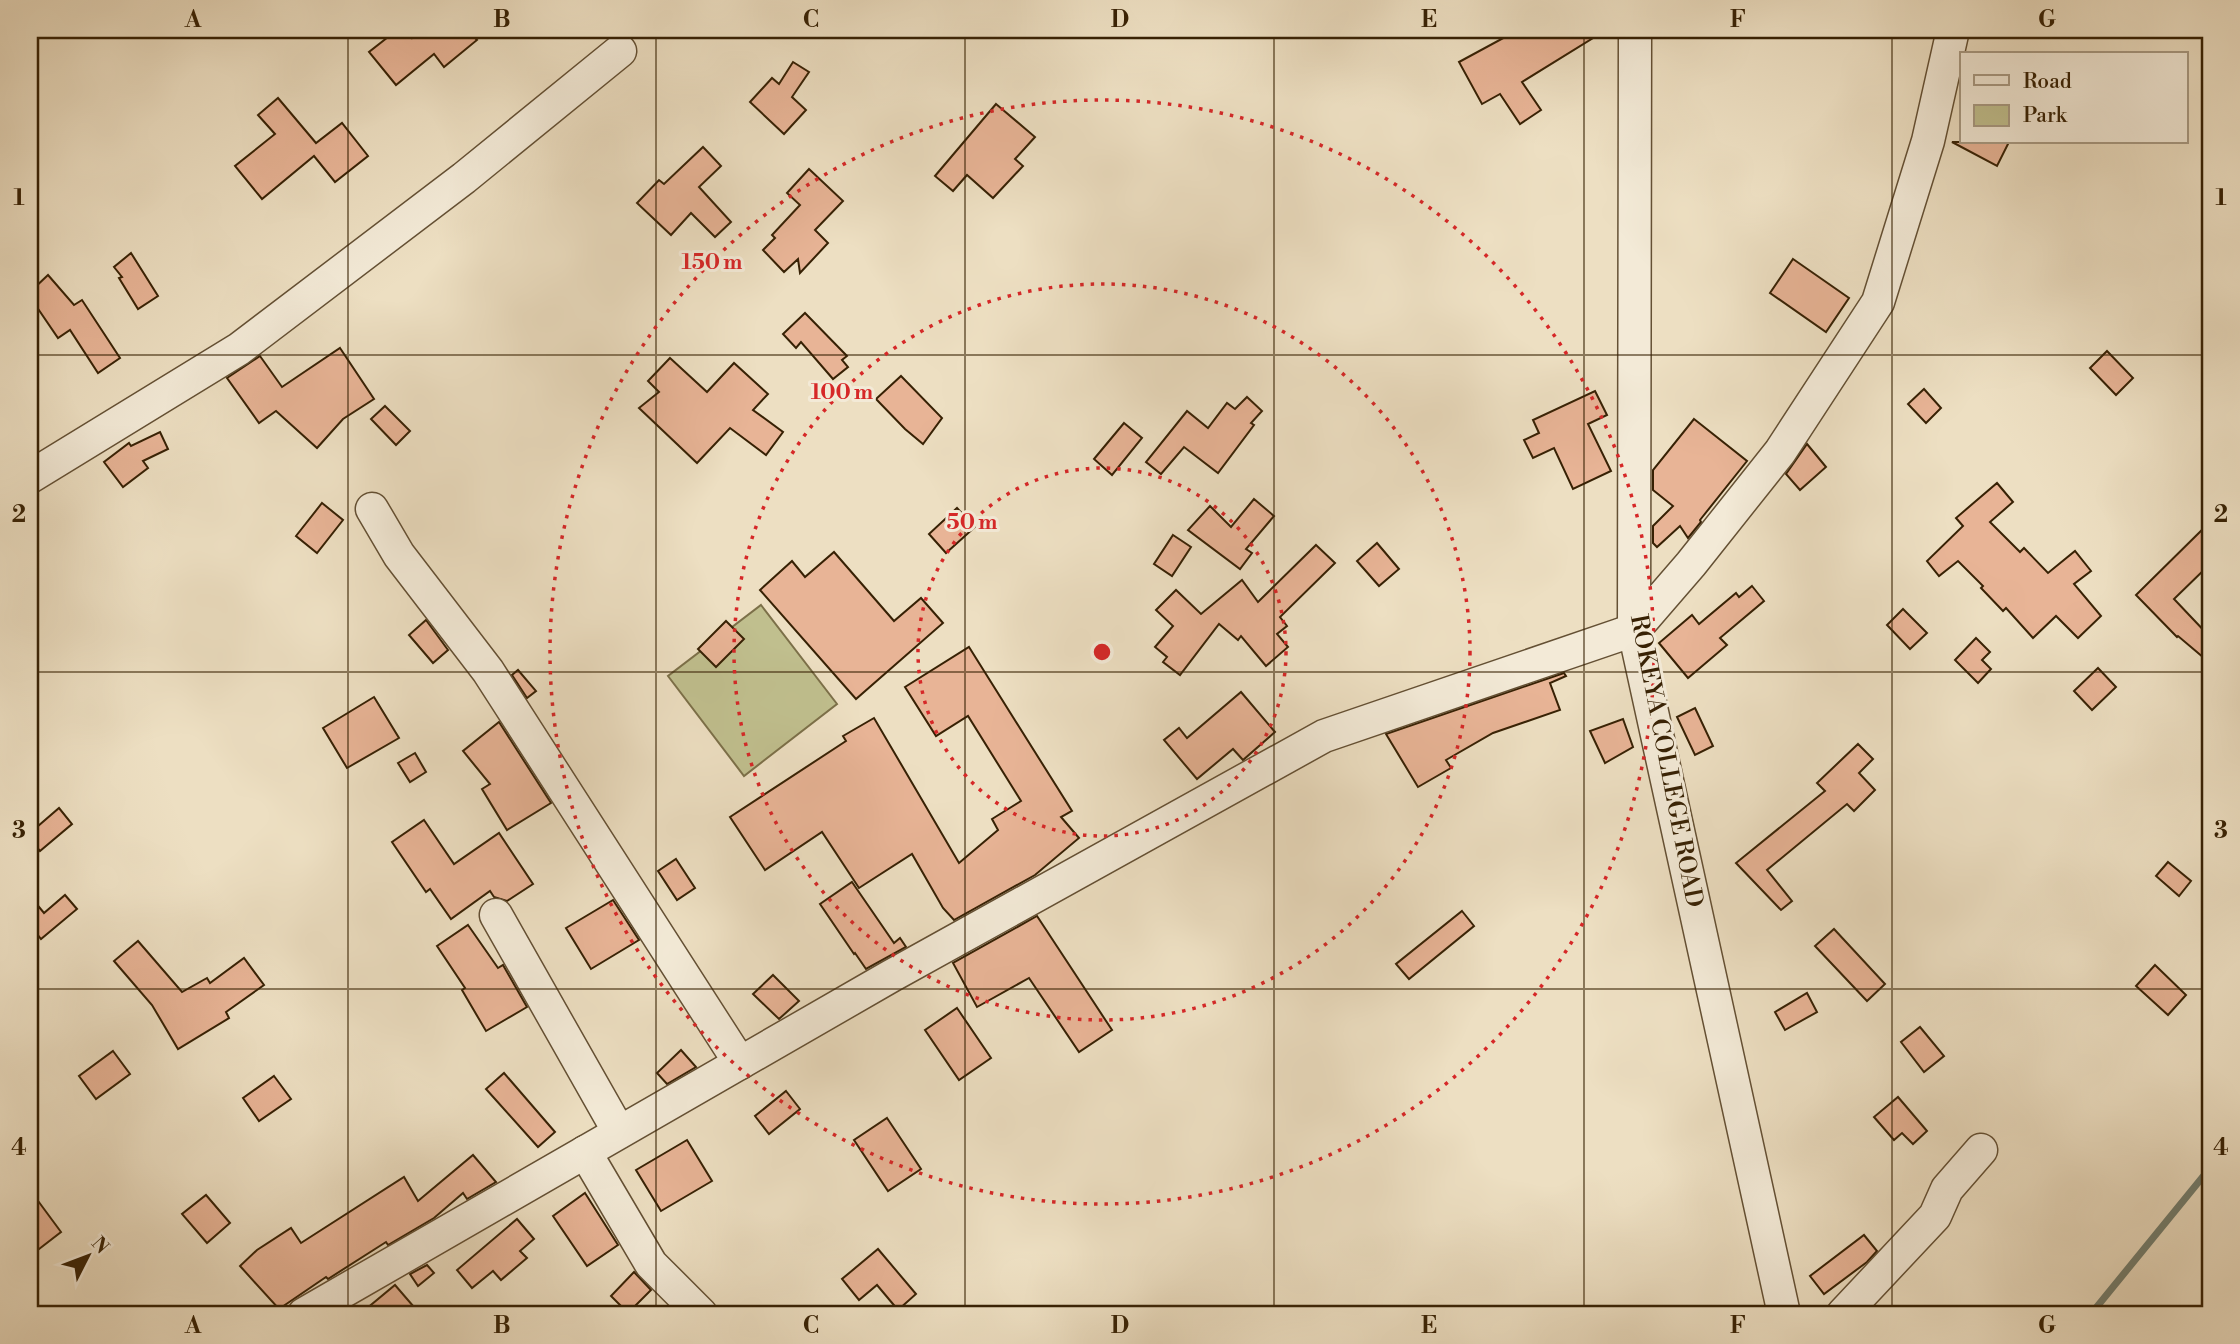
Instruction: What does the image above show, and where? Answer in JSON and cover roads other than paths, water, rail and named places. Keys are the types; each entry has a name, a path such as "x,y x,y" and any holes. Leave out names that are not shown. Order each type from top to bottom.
{"street":[{"name":"ROKEYA COLLEGE ROAD","path":"1635,30 1634,629 1784,1314"},
{"path":"304,1314 902,969 1324,736 1634,629 1691,564 1780,452 1878,302 1928,141 1954,30"},
{"path":"30,477 239,349 464,178 620,51"},
{"path":"372,509 399,555 488,671 740,1063"},
{"path":"496,915 619,1132"},
{"path":"1843,1314 1935,1216 1947,1189 1981,1150"},
{"path":"585,1152 651,1264 701,1314"}],"waterway":[{"path":"2091,1314 2210,1168"}]}
